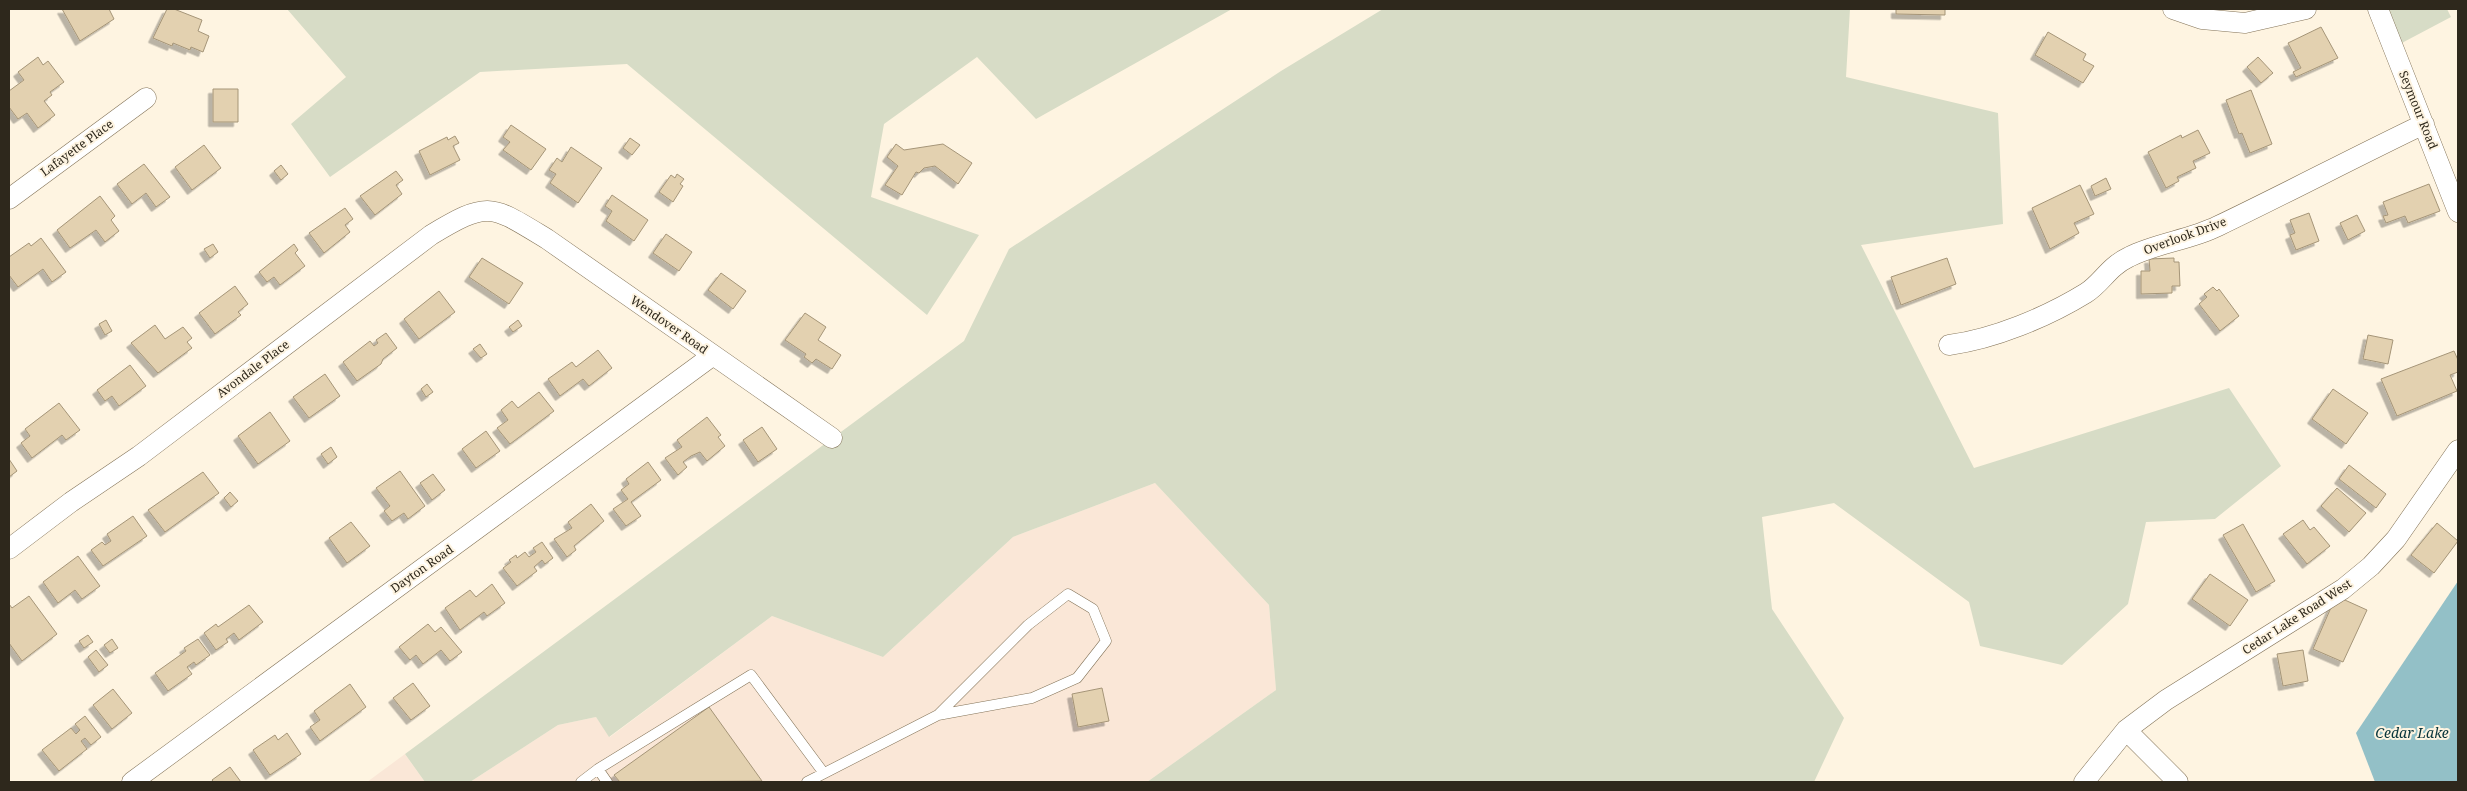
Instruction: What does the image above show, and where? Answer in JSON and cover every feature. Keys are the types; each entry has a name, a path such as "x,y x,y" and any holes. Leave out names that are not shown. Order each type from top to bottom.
{"street":[{"path":"2173,9 2202,18 2245,23 2306,9"},
{"name":"Seymour Road","path":"2378,9 2458,212"},
{"name":"Lafayette Place","path":"9,199 146,98"},
{"name":"Overlook Drive","path":"1949,345 1972,342 2047,314 2087,292 2110,268 2130,256 2216,227 2345,161 2424,124"},
{"name":"Avondale Place","path":"9,549 71,502 139,456 430,235 463,216 484,210 505,214"},
{"name":"Wendover Road","path":"505,214 547,239 832,438"},
{"name":"Dayton Road","path":"132,782 712,356"},
{"name":"Cedar Lake Road West","path":"2084,782 2126,730 2166,700 2343,589 2371,566 2396,539 2458,450"},
{"path":"2126,730 2178,782"}],"lane":[{"path":"807,782 823,772 938,714 1032,698 1078,678 1106,641 1093,609 1068,594 1028,625 938,714"},
{"path":"581,782 598,769 751,675 823,772"},
{"path":"598,769 607,782"}],"shaded area":[{"path":"1155,483 1269,605 1276,690 1147,782 470,782 558,725 596,717 610,737 772,616 883,657 1013,537"},
{"path":"405,754 425,782 367,782"}],"green space":[{"path":"287,9 1232,9 1036,119 977,57 884,124 871,197 979,235 927,315 627,64 480,72 330,177 291,124 346,77"},
{"path":"1383,9 1850,9 1846,77 1998,113 2003,224 1861,245 1974,468 2229,388 2281,466 2215,519 2146,522 2128,604 2062,665 1980,646 1969,602 1834,503 1762,517 1772,609 1844,718 1814,782 1147,782 1276,690 1269,605 1155,483 1013,537 883,657 772,616 609,737 596,717 558,725 470,782 425,782 405,754 964,341 1009,249 1281,71"},
{"path":"2380,9 2447,9 2451,17 2398,45"}],"water":[{"name":"Cedar Lake","path":"2458,581 2458,782 2375,782 2356,733"}],"building":[{"path":"62,9 109,9 114,19 80,41"},
{"path":"167,9 174,9 202,20 198,31 209,36 203,52 191,47 190,50 173,43 172,46 153,38"},
{"path":"1896,9 1945,9 1945,15 1896,14"},
{"path":"2321,27 2338,58 2296,77 2293,72 2301,68 2288,43"},
{"path":"2048,32 2086,54 2083,60 2094,66 2083,83 2035,55"},
{"path":"38,57 43,65 48,61 64,82 50,92 52,95 44,101 55,115 38,128 27,113 18,119 9,107 9,91 24,80 18,72"},
{"path":"2258,57 2273,73 2261,83 2247,67"},
{"path":"213,89 238,89 238,122 213,122"},
{"path":"2251,90 2272,144 2250,153 2242,133 2239,134 2226,100"},
{"path":"511,125 546,149 531,170 503,150 510,142 503,137"},
{"path":"2198,130 2210,153 2193,161 2196,168 2177,177 2179,181 2166,188 2148,152 2181,135 2182,138"},
{"path":"455,136 459,143 453,146 460,160 430,175 419,151 447,137 448,140"},
{"path":"630,138 640,145 632,155 623,148"},
{"path":"896,144 904,150 943,144 972,163 958,184 935,166 924,168 919,173 916,172 902,195 885,185 898,166 887,157"},
{"path":"204,145 221,168 192,190 175,167"},
{"path":"571,147 602,168 578,203 550,183 556,174 549,170 557,158 562,162"},
{"path":"144,164 170,197 156,207 146,193 132,204 117,184"},
{"path":"281,165 288,174 281,180 274,171"},
{"path":"396,171 403,180 396,185 402,194 375,215 360,196"},
{"path":"677,174 684,179 680,184 683,186 673,202 659,192 671,175 675,178"},
{"path":"2106,178 2111,189 2095,196 2091,186"},
{"path":"2429,184 2440,211 2408,223 2405,216 2386,223 2383,216 2388,215 2383,202"},
{"path":"2080,185 2094,214 2074,223 2079,233 2050,249 2032,208"},
{"path":"612,195 648,220 634,241 606,221 612,211 605,206"},
{"path":"100,196 115,216 111,220 119,231 105,242 96,230 70,248 57,230"},
{"path":"345,208 353,219 345,225 350,232 324,253 309,233"},
{"path":"2309,213 2319,241 2296,250 2290,235 2295,233 2290,220"},
{"path":"2357,215 2365,231 2348,240 2340,223"},
{"path":"666,234 692,252 679,271 653,253"},
{"path":"41,238 66,272 52,282 43,269 18,287 9,275 9,257 29,243 31,246"},
{"path":"213,244 218,252 210,258 204,249"},
{"path":"294,244 298,250 295,253 305,266 280,285 274,277 267,282 259,272"},
{"path":"482,258 523,283 509,304 469,277"},
{"path":"1947,258 1956,284 1901,305 1891,277"},
{"path":"2174,258 2174,262 2179,262 2180,286 2172,286 2172,293 2141,294 2141,271 2150,271 2149,259"},
{"path":"721,273 746,291 733,309 708,290"},
{"path":"235,286 248,304 238,312 241,315 215,334 199,313"},
{"path":"2213,287 2217,291 2219,289 2239,316 2220,331 2199,304 2207,297 2204,294"},
{"path":"439,291 455,312 419,339 404,319"},
{"path":"805,313 826,327 818,340 841,355 832,369 816,359 812,363 804,357 806,354 785,340"},
{"path":"106,320 112,331 105,335 99,324"},
{"path":"518,320 522,326 513,332 509,327"},
{"path":"155,325 165,339 183,327 192,338 187,342 192,348 158,373 131,343"},
{"path":"386,333 397,348 383,359 381,364 357,381 343,362 370,341 374,346 378,343 376,340"},
{"path":"2368,335 2393,340 2388,364 2363,359"},
{"path":"480,344 487,354 481,358 473,349"},
{"path":"598,350 612,368 589,386 583,379 560,396 548,379 572,362 576,367"},
{"path":"2454,351 2458,360 2458,372 2450,375 2457,391 2397,416 2381,379"},
{"path":"130,365 146,386 119,406 112,396 105,401 97,390"},
{"path":"325,374 340,396 309,418 293,397"},
{"path":"427,384 433,392 426,397 421,389"},
{"path":"2333,389 2368,413 2346,444 2312,419"},
{"path":"539,392 554,411 510,444 497,428 508,420 501,410 512,401 518,408"},
{"path":"59,403 80,430 66,440 62,435 32,458 21,443 30,436 25,429"},
{"path":"270,412 290,441 258,464 238,436"},
{"path":"707,417 721,435 718,437 725,446 707,461 700,452 691,456 683,462 687,467 678,475 665,458 682,447 677,440"},
{"path":"762,427 777,449 758,462 743,440"},
{"path":"486,431 500,451 476,468 462,449"},
{"path":"331,447 337,457 328,464 321,454"},
{"path":"9,459 17,471 9,477"},
{"path":"648,462 661,480 631,502 641,516 626,526 613,509 628,499 621,490 629,484 626,479"},
{"path":"2349,465 2386,494 2376,508 2339,479"},
{"path":"400,471 425,506 408,519 404,513 392,521 384,511 390,506 376,488"},
{"path":"203,472 219,493 165,532 148,510"},
{"path":"433,474 445,490 432,500 420,483"},
{"path":"2337,488 2366,513 2349,532 2321,506"},
{"path":"230,492 238,501 231,507 224,498"},
{"path":"591,504 604,521 574,546 576,550 567,557 554,539 572,528 568,522"},
{"path":"133,516 147,536 103,566 91,550 102,542 105,545 111,541 107,534"},
{"path":"2303,520 2310,530 2314,527 2330,546 2307,564 2283,534"},
{"path":"351,522 370,546 347,563 329,538"},
{"path":"2437,523 2458,541 2434,573 2411,555"},
{"path":"2243,524 2275,581 2256,592 2223,535"},
{"path":"542,542 553,558 545,564 542,560 534,567 537,571 517,586 503,568 516,555 517,558 525,552 529,557 536,552 533,548"},
{"path":"78,556 100,586 82,599 75,590 58,603 43,582"},
{"path":"2210,574 2248,600 2230,626 2192,599"},
{"path":"492,584 505,603 487,616 484,612 460,630 445,608 470,590 476,597"},
{"path":"29,596 57,634 22,661 9,643 9,604 12,608"},
{"path":"2336,596 2367,610 2343,662 2313,649"},
{"path":"249,605 263,622 239,640 234,633 226,639 228,642 216,650 204,633 216,624 218,627"},
{"path":"428,624 435,632 441,627 462,652 450,661 441,650 423,664 416,655 410,660 399,647"},
{"path":"88,635 93,642 84,648 79,641"},
{"path":"112,639 118,648 110,653 104,645"},
{"path":"198,639 210,655 196,665 194,662 187,667 192,674 168,691 155,673 186,651 184,648"},
{"path":"96,650 108,665 99,672 88,657"},
{"path":"2303,650 2308,681 2283,686 2277,654"},
{"path":"413,683 430,706 411,720 393,698"},
{"path":"350,684 366,707 320,741 310,727 320,720 314,711"},
{"path":"1102,688 1109,721 1078,727 1072,694"},
{"path":"113,689 132,713 112,729 93,705"},
{"path":"709,707 762,781 620,782 614,775"},
{"path":"85,716 101,737 91,745 85,738 81,741 87,749 59,771 42,750 71,728 76,734 80,730 75,724"},
{"path":"287,733 301,754 270,775 253,750 275,735 278,740"},
{"path":"230,767 241,782 214,782 212,780"}]}
